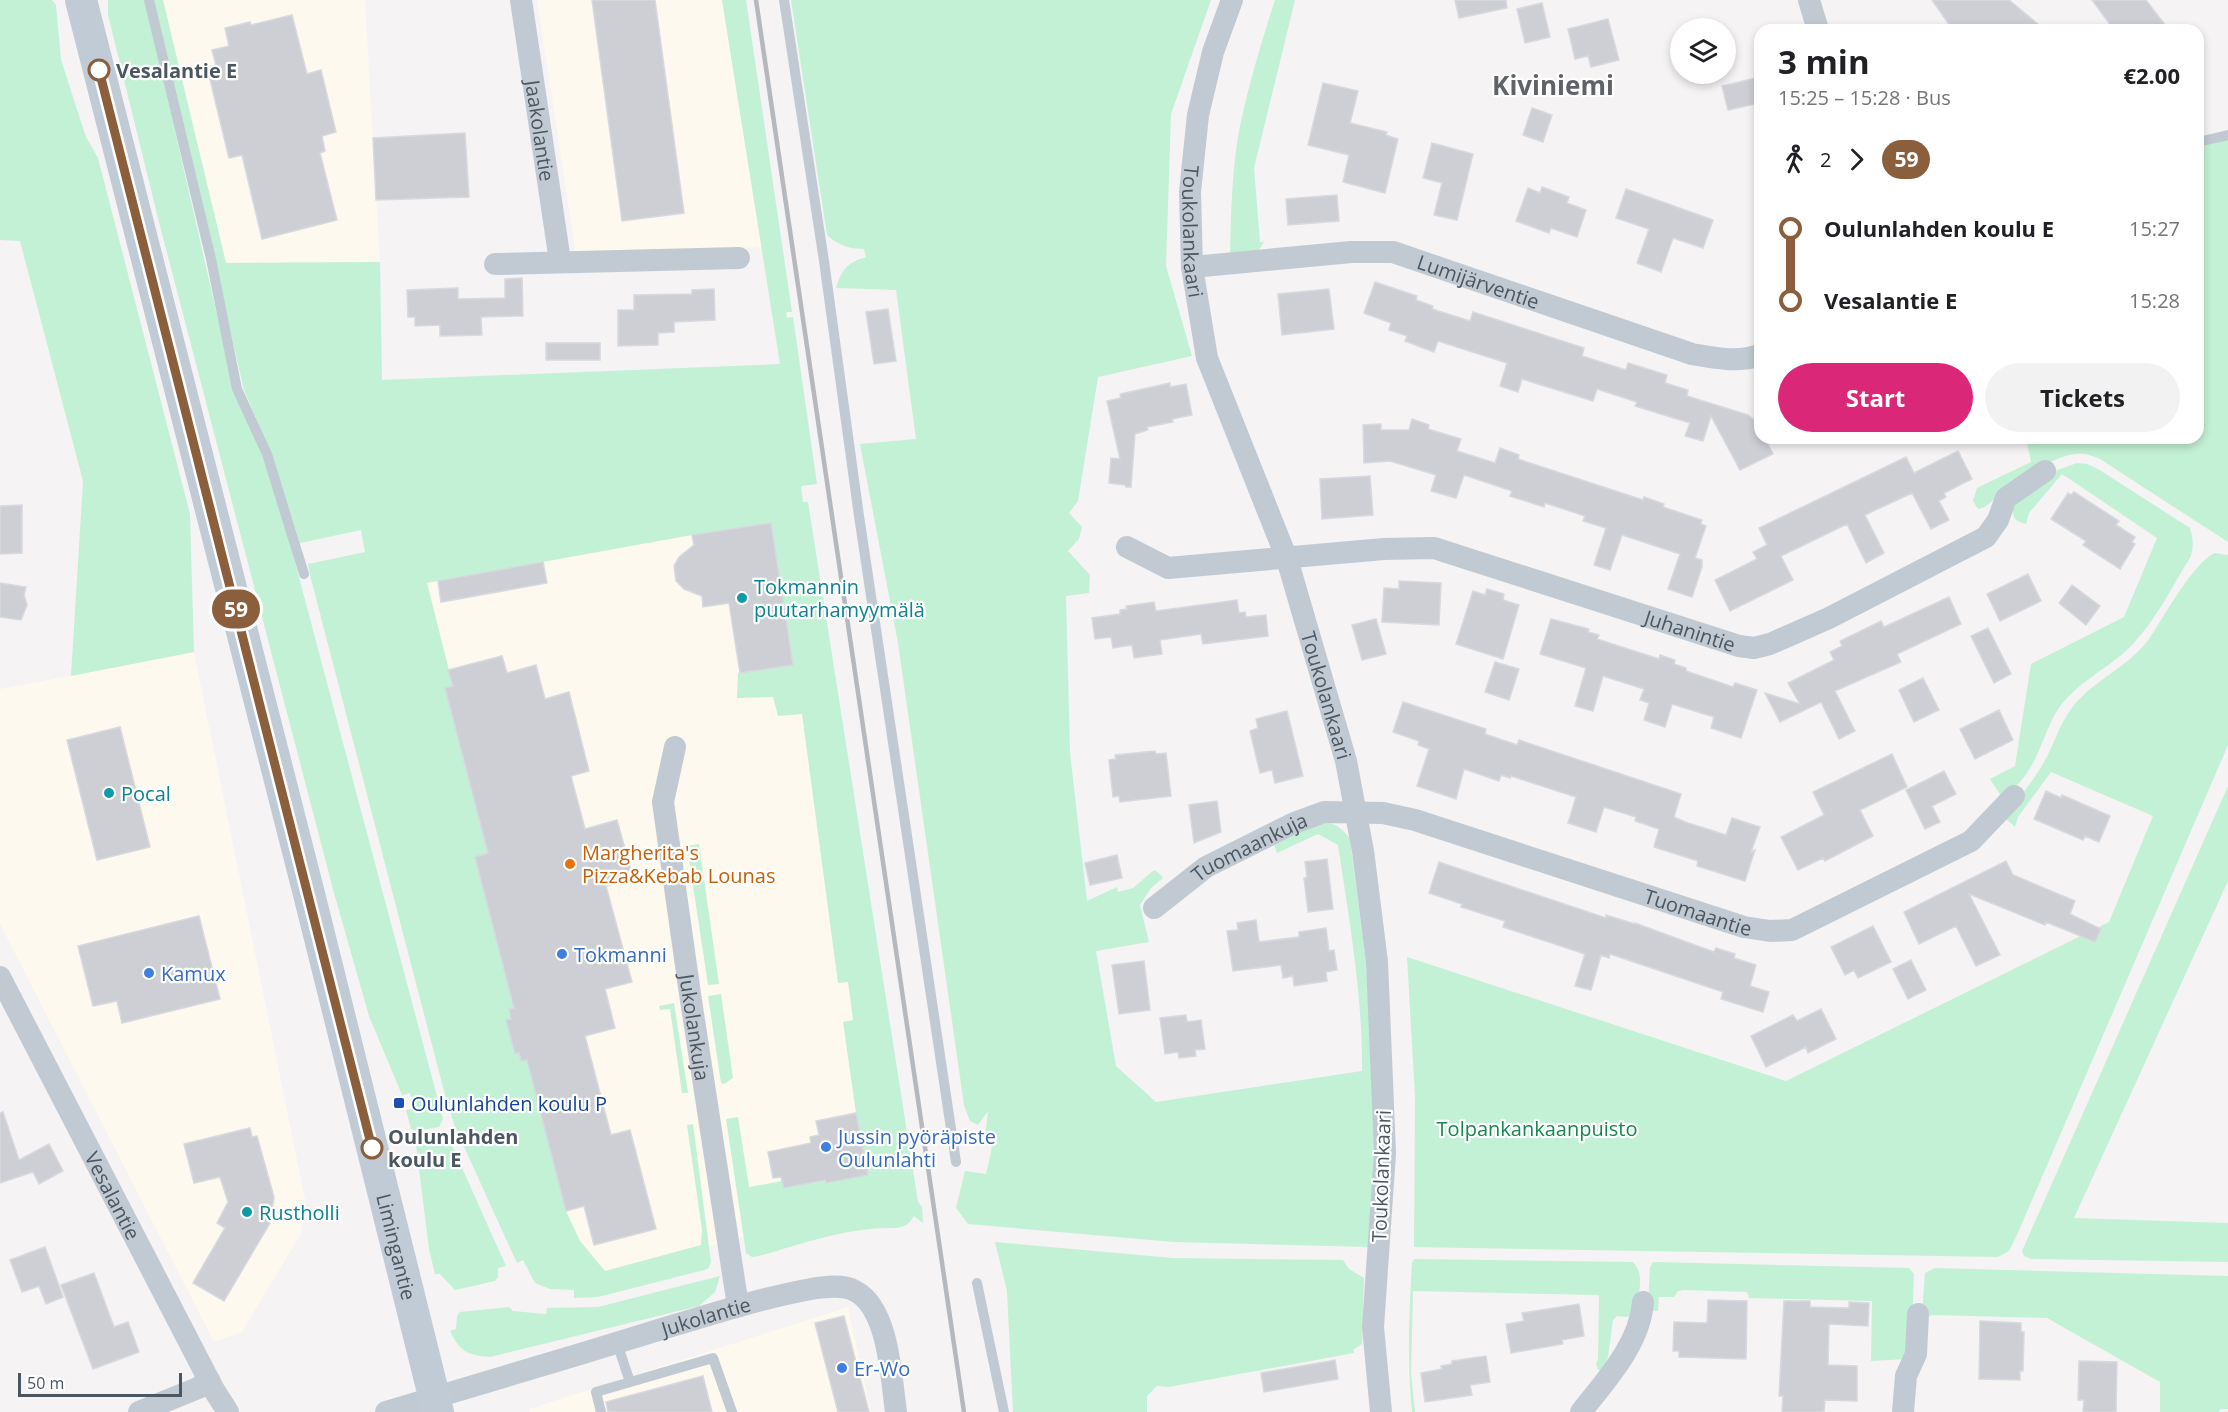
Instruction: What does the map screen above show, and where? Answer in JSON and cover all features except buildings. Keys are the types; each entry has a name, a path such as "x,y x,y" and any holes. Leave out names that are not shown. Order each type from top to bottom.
{"main road":[{"name":"Limingantie","path":"81,0 304,875 436,1405"}],"street":[{"name":"Jaakolantie","path":"521,0 560,261"},
{"name":"Toukolankaari","path":"1232,0 1213,52 1198,115 1190,192 1192,267 1207,358 1287,559 1346,761 1355,812 1377,962 1382,1074 1385,1153 1373,1327 1381,1412"},
{"path":"1809,0 1816,24"},
{"name":"Lumijärventie","path":"1192,267 1351,252 1393,252 1692,354 1734,360 1754,357"},
{"path":"495,264 739,258"},
{"name":"Juhanintie","path":"1126,547 1168,568 1384,549 1434,548 1739,646 1754,648 1770,645 1829,618 1986,537 1998,520 2006,498 2045,471"},
{"name":"Jukolankuja","path":"675,747 663,802 738,1306"},
{"name":"Tuomaantie","path":"1355,812 1383,813 1415,820 1744,927 1770,931 1798,927 1971,841 2014,796"},
{"name":"Tuomaankuja","path":"1154,908 1206,867 1294,823 1324,812 1355,812"},
{"name":"Vesalantie","path":"0,977 209,1380 228,1412"},
{"name":"Jukolantie","path":"436,1405 617,1343 738,1306 812,1289 839,1287 855,1290 869,1301 879,1318 896,1412"},
{"path":"1581,1412 1627,1351 1642,1315 1642,1302"},
{"path":"1903,1412 1906,1376 1917,1354 1918,1314"},
{"path":"139,1412 198,1388 209,1380"},
{"path":"386,1412 436,1405"}],"lane":[{"path":"149,0 211,259 237,389 267,454 304,574"},
{"path":"784,0 956,1162"},
{"path":"2204,141 2228,135"},
{"path":"977,1283 1004,1412"},
{"path":"617,1343 630,1382"},
{"path":"601,1412 596,1392 713,1359 732,1412"}],"shaded area":[{"path":"163,0 365,0 380,262 226,263"},
{"path":"537,0 722,0 762,247 576,255"},
{"path":"778,500 880,1185 743,1237 602,1277 503,1167 370,573"},
{"path":"194,652 305,1199 301,1234 242,1332 214,1342 0,924 0,689"},
{"path":"848,1307 871,1412 530,1412 529,1409"}],"green space":[{"path":"0,0 52,0 56,5 61,60 86,137 98,158 190,514 194,652 71,676 83,481 20,241 0,240"},
{"path":"108,0 145,0 230,372 263,457 288,536 443,1119 439,1127 416,1131 411,1129 406,1110 414,1108 410,1093 402,1095 369,1016 334,893 159,222 108,15"},
{"path":"153,0 163,0 226,263 380,262 382,380 780,364 722,0 746,0 792,312 787,312 786,315 787,318 793,317 817,484 801,486 803,502 808,502 923,1223 914,1216 909,1223 899,1227 838,1234 759,1256 752,1257 746,1253 726,1119 738,1117 749,1187 782,1181 784,1188 867,1175 843,1022 853,1020 848,982 838,983 802,714 778,716 773,697 737,698 738,673 793,665 771,523 427,583 453,686 488,853 475,857 514,1008 509,1010 511,1019 507,1020 521,1061 527,1060 566,1211 580,1241 605,1271 701,1245 702,1230 687,1125 693,1124 711,1262 708,1269 598,1297 574,1298 574,1290 550,1289 535,1283 523,1260 517,1263 455,1127 444,1091 310,575 308,564 365,552 361,530 300,543 270,450 244,390"},
{"path":"791,0 1211,0 1171,114 1166,266 1192,356 1098,377 1078,501 1069,513 1082,527 1079,539 1068,551 1090,575 1089,593 1066,596 1070,753 1087,901 1117,887 1118,892 1133,888 1154,870 1163,878 1151,888 1140,905 1149,942 1096,951 1116,1066 1156,1102 1362,1071 1358,987 1338,845 1318,834 1277,853 1274,844 1308,828 1327,823 1337,826 1348,836 1366,962 1373,1073 1376,1239 1370,1247 1174,1242 968,1224 956,1208 965,1171 986,1174 992,1148 985,1138 988,1111 978,1125 970,1121 964,1105 898,643 860,444 916,439 896,290 836,288 846,268 866,257 864,249 844,246 827,235"},
{"path":"1275,0 1295,0 1254,168 1260,242 1264,242 1259,250 1230,254 1232,187 1238,137 1252,75"},
{"path":"2228,139 2228,542 2100,459 2083,454 2068,455 2048,463 1978,509 1973,501 1977,488 2031,462 2027,444 2204,444 2204,145"},
{"path":"2077,463 2098,469 2190,528 2193,542 2192,552 2170,593 2146,629 2127,650 2079,687 2062,704 2028,771 2012,790 2001,796 1990,779 2015,766 2031,664 2124,617 2157,538 2062,474 2029,513 2026,524 2015,518 2013,506 2052,472"},
{"name":"Tolpankankaanpuisto","path":"2215,553 2228,555 2228,745 2009,1251 1998,1257 1414,1247 1415,1097 1407,957 1786,1081 2109,922 2153,816 2051,772 2018,817 2015,827 2005,818 2040,769 2071,709 2089,690 2140,649 2189,578 2207,558"},
{"path":"2228,786 2228,881 2074,1218 2228,1223 2228,1262 2031,1259 2024,1256 2022,1251"},
{"path":"699,844 719,984 708,985 687,846"},
{"path":"721,994 733,1078 724,1084 721,1083 708,996"},
{"path":"674,1003 688,1093 682,1093 670,1009 660,1010 659,1006"},
{"path":"442,1135 449,1139 506,1266 498,1268 498,1277 495,1281 455,1290 440,1274 435,1274 429,1249 416,1145 418,1141"},
{"path":"995,1242 1173,1258 1343,1260 1349,1269 1364,1278 1362,1344 1353,1350 1354,1353 1169,1387 1157,1386 1147,1396 1147,1412 1013,1412 1007,1291"},
{"path":"1414,1259 1633,1262 1639,1274 1640,1287 1633,1315 1617,1316 1613,1320 1608,1357 1603,1370 1598,1370 1596,1363 1598,1360 1599,1295 1413,1291 1411,1374 1415,1412 1412,1412 1409,1338"},
{"path":"1653,1262 1909,1268 1914,1274 1911,1351 1906,1359 1871,1361 1872,1301 1749,1298 1747,1292 1684,1290 1678,1291 1674,1297 1659,1297 1658,1311 1651,1310 1648,1306 1650,1267"},
{"path":"1935,1268 2228,1276 2228,1409 2220,1409 2219,1412 2160,1412 2160,1382 2047,1318 1933,1315 1926,1317 1922,1313 1925,1273"},
{"path":"720,1276 715,1292 699,1306 490,1357 476,1355 461,1348 450,1331 456,1329 457,1316 460,1312 509,1307 513,1311 546,1314 547,1308 598,1307"}],"railway":[{"path":"756,0 964,1412"}],"bus line":[{"name":"59","path":"99,70 372,1148"}],"place":[{"name":"Vesalantie E","path":"99,70"},
{"name":"Tokmannin puutarhamyymälä","path":"742,598"},
{"name":"Pocal","path":"109,793"},
{"name":"Margherita's Pizza&Kebab Lounas","path":"570,864"},
{"name":"Tokmanni","path":"562,954"},
{"name":"Kamux","path":"149,973"},
{"name":"Oulunlahden koulu P","path":"399,1103"},
{"name":"Jussin pyöräpiste Oulunlahti","path":"826,1147"},
{"name":"Oulunlahden koulu E","path":"372,1148"},
{"name":"Rustholli","path":"247,1212"},
{"name":"Er-Wo","path":"842,1368"}],"district":[{"name":"Kiviniemi","path":"1553,85"}]}
